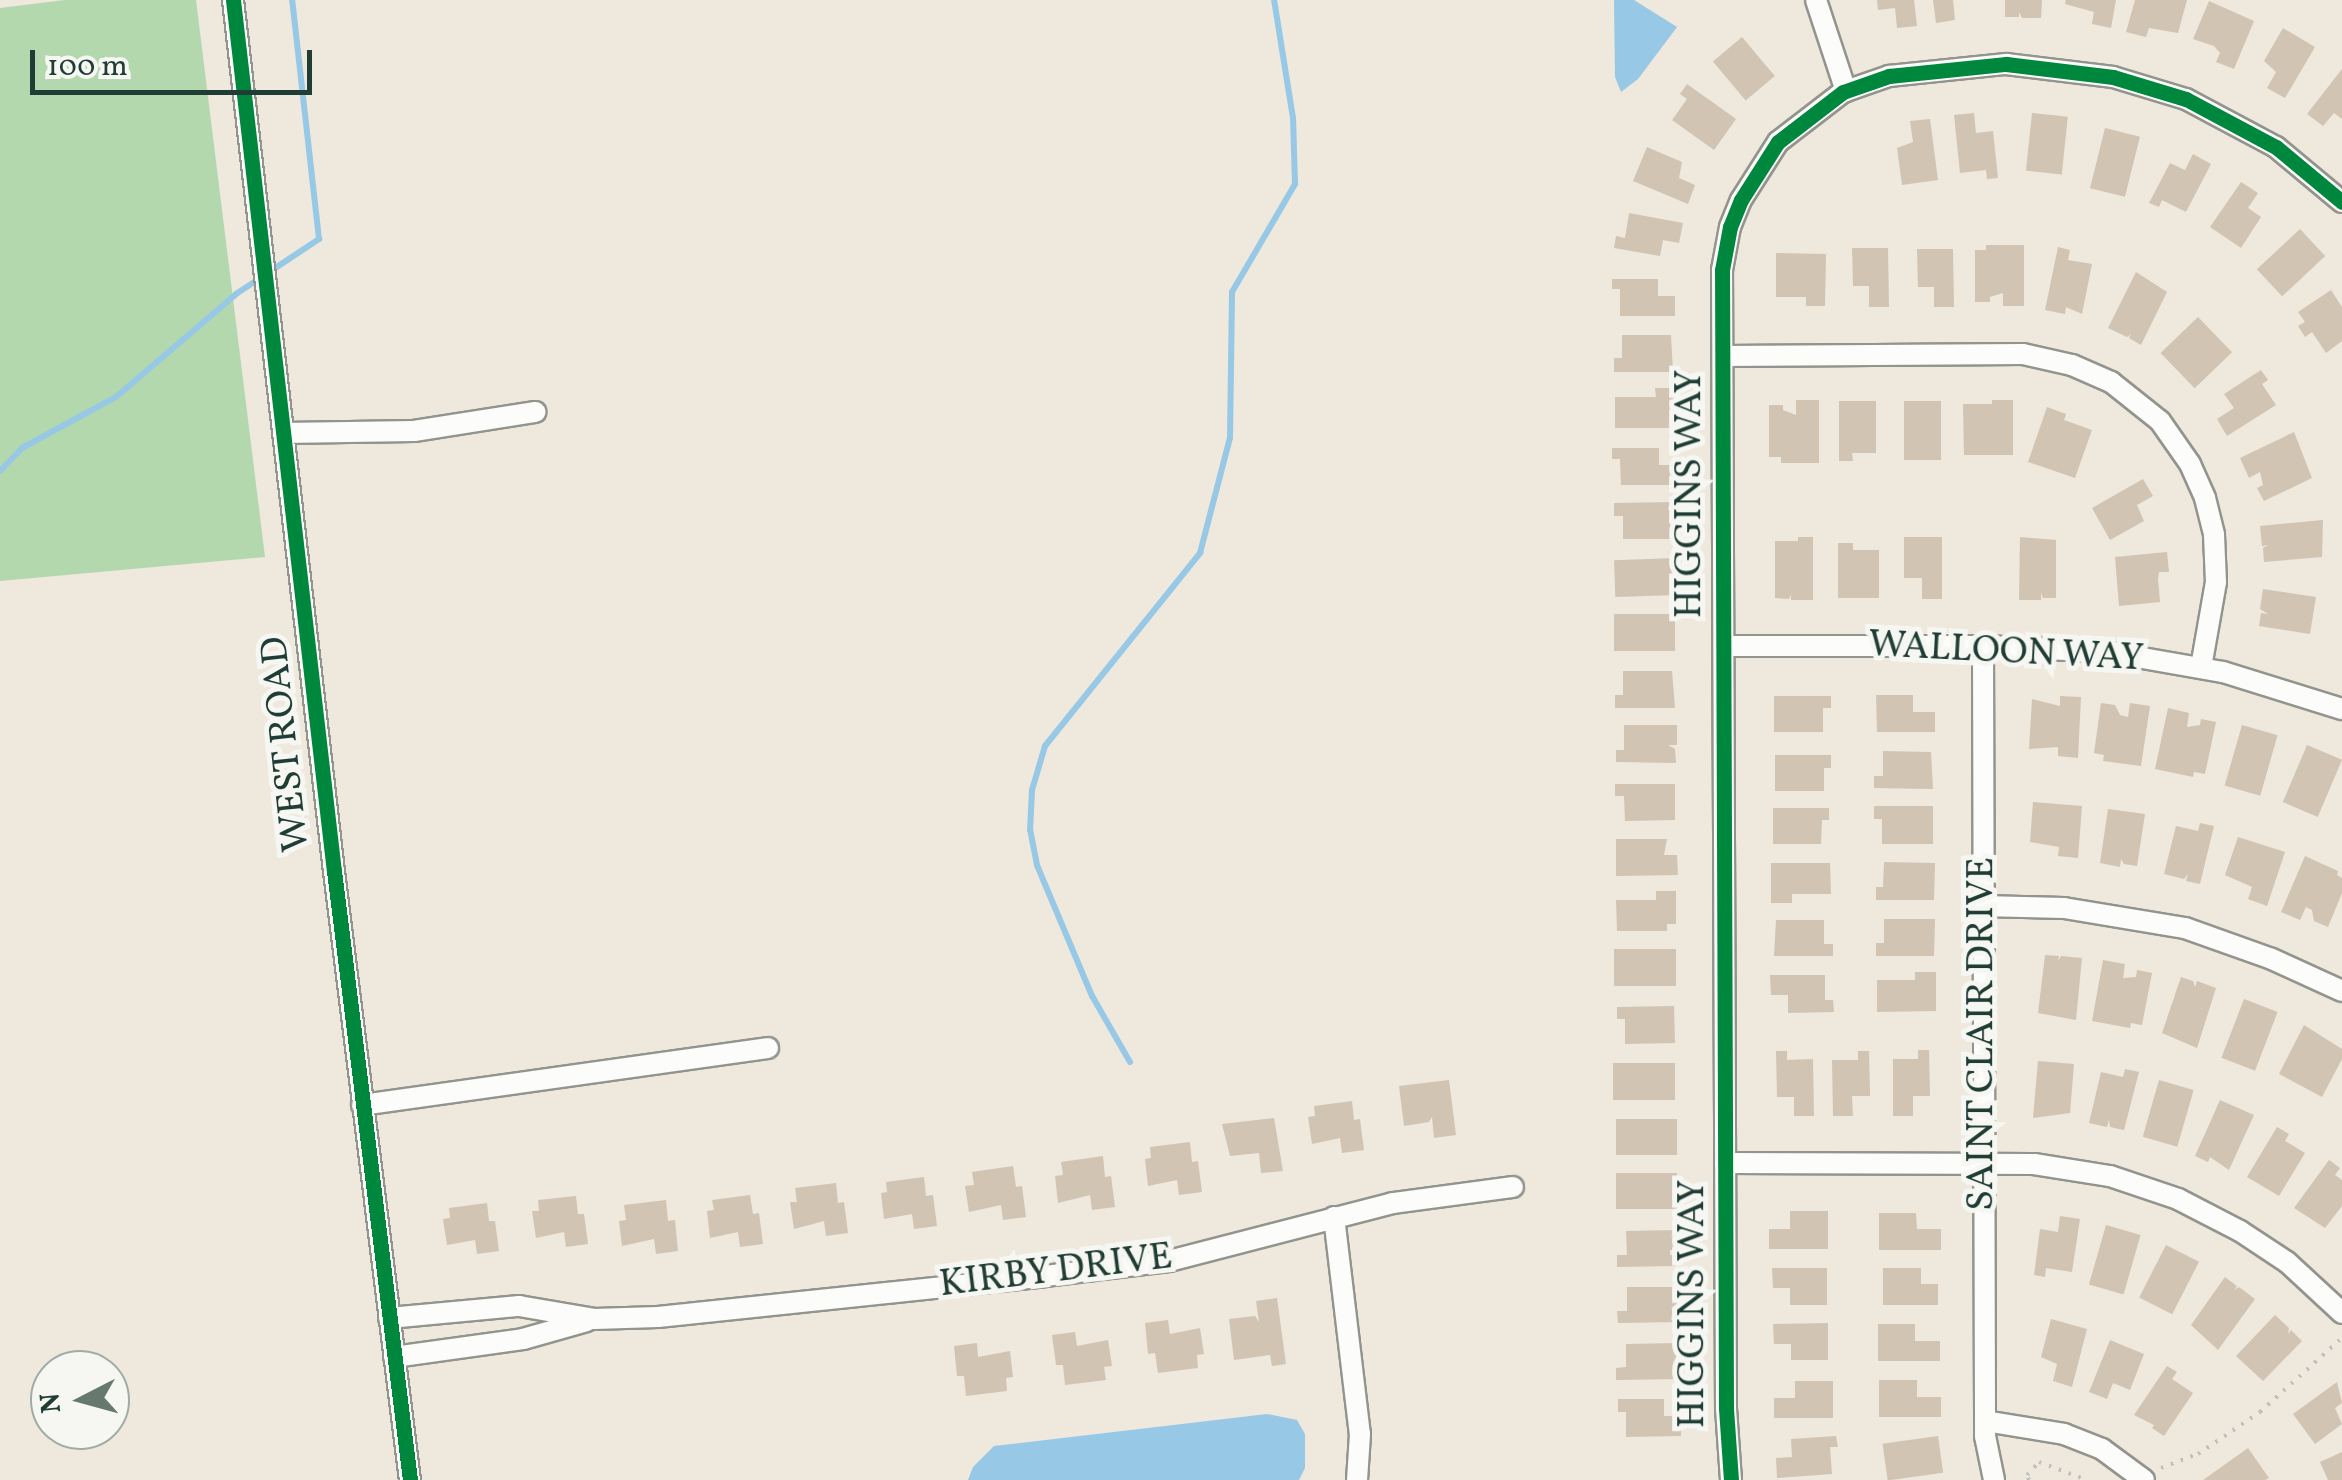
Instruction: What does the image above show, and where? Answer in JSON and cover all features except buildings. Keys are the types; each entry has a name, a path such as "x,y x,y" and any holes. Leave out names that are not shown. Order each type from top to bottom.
{"street":[{"name":"WEST ROAD","path":"234,0 362,1105 410,1480"},
{"path":"1816,0 1846,91"},
{"name":"HIGGINS WAY","path":"1731,1480 1726,1431 1722,270 1740,200 1778,142 1846,91 1889,76 1994,64 2040,65 2113,77 2186,99 2238,124 2290,157 2342,202"},
{"path":"1722,356 2039,356 2077,366 2129,394 2160,422 2181,449 2210,518 2216,582 2201,667"},
{"path":"283,433 414,432 536,412"},
{"name":"WALLOON WAY","path":"1724,646 1983,646 2108,652 2201,667 2342,709"},
{"name":"SAINT CLAIR DRIVE","path":"1983,646 1986,1422 1994,1480"},
{"path":"1982,906 2064,908 2185,928 2272,958 2342,991"},
{"path":"362,1105 768,1048"},
{"path":"1725,1163 1984,1163 2078,1169 2178,1198 2287,1262 2342,1313"},
{"name":"KIRBY DRIVE","path":"389,1318 519,1306 594,1319 688,1314 1170,1261 1393,1202 1513,1187"},
{"path":"1334,1217 1360,1434 1356,1480"},
{"name":"KIRBY DRIVE","path":"394,1357 524,1339 594,1319"},
{"path":"1986,1422 2064,1434 2102,1449 2143,1478"}],"path":[{"path":"2143,1478 2198,1454 2226,1436 2290,1389 2342,1338"},
{"path":"2029,1480 2027,1475 2039,1462 2087,1480"}],"green space":[{"path":"65,0 196,0 265,557 0,581 0,8"}],"water":[{"path":"1614,0 1634,0 1677,27 1638,79 1621,92 1615,77"},
{"path":"1267,1414 1297,1420 1305,1434 1305,1468 1299,1480 968,1480 973,1467 994,1446"}],"waterway":[{"path":"0,471 22,448 116,397 236,294 319,239 292,0"},
{"path":"1130,1062 1092,996 1037,865 1030,830 1032,790 1045,746 1200,553 1230,438 1232,292 1295,184 1293,118 1274,0"}],"cycle path":[{"path":"233,0 334,871 410,1480"},
{"path":"1731,1480 1726,1408 1722,270 1730,227 1741,200 1778,142 1843,92 1889,76 2006,64 2113,77 2186,99 2276,147 2342,202"}]}
